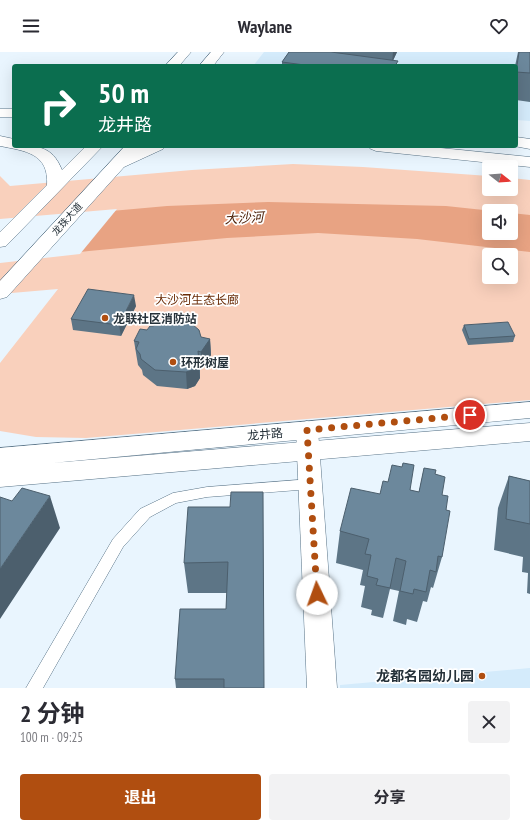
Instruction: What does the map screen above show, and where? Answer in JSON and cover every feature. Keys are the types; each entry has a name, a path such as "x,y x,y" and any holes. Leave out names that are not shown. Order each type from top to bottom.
{"main road":[{"path":"174,64 185,52"},
{"path":"208,64 218,52"},
{"path":"0,132 12,131"},
{"path":"0,141 12,144"},
{"path":"518,142 530,144"},
{"path":"28,148 42,153 49,159 55,168 55,186"},
{"path":"0,242 93,148"},
{"name":"龙珠大道","path":"0,292 132,148"},
{"path":"113,168 131,157 153,148"},
{"path":"395,148 530,162"},
{"name":"龙井路","path":"0,477 308,440 530,410"},
{"name":"龙井路","path":"0,458 308,440 530,432"}],"street":[{"path":"308,440 322,688"}],"lane":[{"path":"34,688 118,543 145,513 173,498 200,493 311,484"}],"shaded area":[{"path":"264,52 530,52 530,121 518,120 518,64 255,64"},
{"name":"龙都名园幼儿园","path":"530,668 530,688 340,688 340,685"}],"green space":[{"name":"大沙河生态长廊","path":"293,164 363,167 482,176 482,196 518,196 518,179 530,180 530,400 86,438 36,437 0,431 0,363 58,289 0,294 0,176 10,186 192,170"}],"water":[{"name":"大沙河","path":"268,202 446,206 482,210 482,240 518,240 518,214 530,215 530,252 518,251 518,248 495,248 417,239 318,233 227,238 0,261 0,221 167,206"}],"pier":[{"path":"117,209 80,254 0,263 0,219"}],"building":[{"path":"289,52 331,52 398,61 396,64 297,64 282,62"},
{"path":"519,52 530,52 530,73 518,72 517,64"},
{"path":"88,289 134,295 119,325 71,319"},
{"name":"环形树屋","path":"173,320 192,324 199,330 201,337 210,339 201,352 198,351 199,362 193,370 186,372 155,370 141,359 140,354 136,349 139,342 134,341 140,329 147,330 150,326"},
{"path":"508,322 515,336 469,339 464,325"},
{"path":"403,463 414,465 410,490 419,492 424,468 436,470 435,474 445,477 442,495 448,496 446,510 450,511 442,557 438,556 436,572 430,570 426,592 414,589 413,594 400,591 406,561 396,558 390,588 376,585 378,579 367,576 371,555 365,554 369,539 340,531 351,488 380,494 383,481 388,482 392,465 402,467"},
{"path":"509,476 530,481 530,524 506,519"},
{"path":"22,488 50,496 0,569 0,497 12,501"},
{"path":"231,492 263,492 264,688 224,688 224,679 175,679 180,609 226,609 228,562 184,563 188,507 230,507"}],"place":[{"name":"龙联社区消防站","path":"105,318"},
{"name":"环形树屋","path":"173,362"},
{"name":"龙都名园幼儿园","path":"482,676"}],"route":[{"path":"317,594 307,430 470,415"}]}
